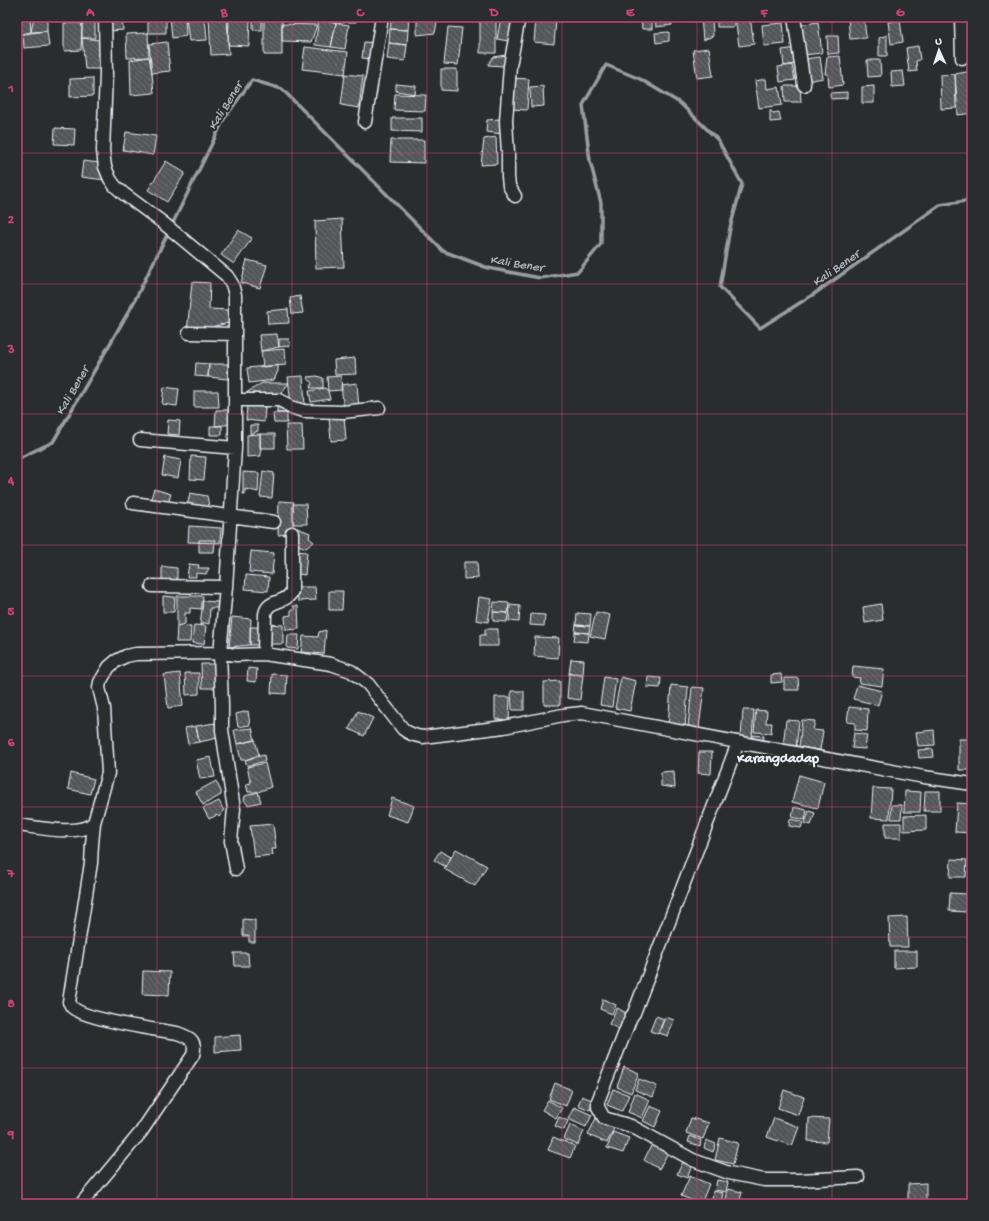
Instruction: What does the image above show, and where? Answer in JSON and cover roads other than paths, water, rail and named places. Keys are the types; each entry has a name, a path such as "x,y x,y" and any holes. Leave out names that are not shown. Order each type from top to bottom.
{"street":[{"path":"105,17 106,74 103,151 105,167 110,179 115,186 162,222 184,242 227,276 232,284 235,295 236,448 220,653 222,730 234,809 231,841 236,869"},
{"path":"366,122 382,17"},
{"path":"515,196 509,186 506,121 510,66 519,17"},
{"path":"794,17 804,85"},
{"path":"961,17 962,58"},
{"path":"189,333 235,334"},
{"path":"235,400 279,400 290,407 304,411 343,412 379,408"},
{"path":"140,440 236,448"},
{"path":"132,503 274,522"},
{"path":"264,654 266,608 288,598 292,591 292,533"},
{"path":"152,586 226,587"},
{"path":"81,1204 140,1132 193,1055 194,1050 192,1041 187,1037 98,1018 76,1010 69,1002 91,863 94,823 108,773 104,708 99,688 100,682 116,661 136,654 220,653 237,655 264,654 331,664 351,671 368,684 403,729 414,736 423,737 504,727 564,715 582,713 924,777 972,784"},
{"path":"738,743 634,1013 604,1083 598,1100 598,1107 604,1118 630,1126 648,1134 693,1160 729,1173 764,1180 858,1177"},
{"path":"17,824 63,830 84,829 90,827 94,823"},
{"path":"63,830 75,834 92,844"}],"waterway":[{"name":"Kali Bener","path":"17,459 53,442 133,304 224,119 252,80 282,89 443,251 488,268 540,278 578,272 601,244 601,203 590,161 583,105 606,65 640,79 680,103 718,140 742,184 730,228 720,287 760,328 814,294 940,205 972,200"}],"district":[{"name":"Karangdadap","path":"778,757"}]}
